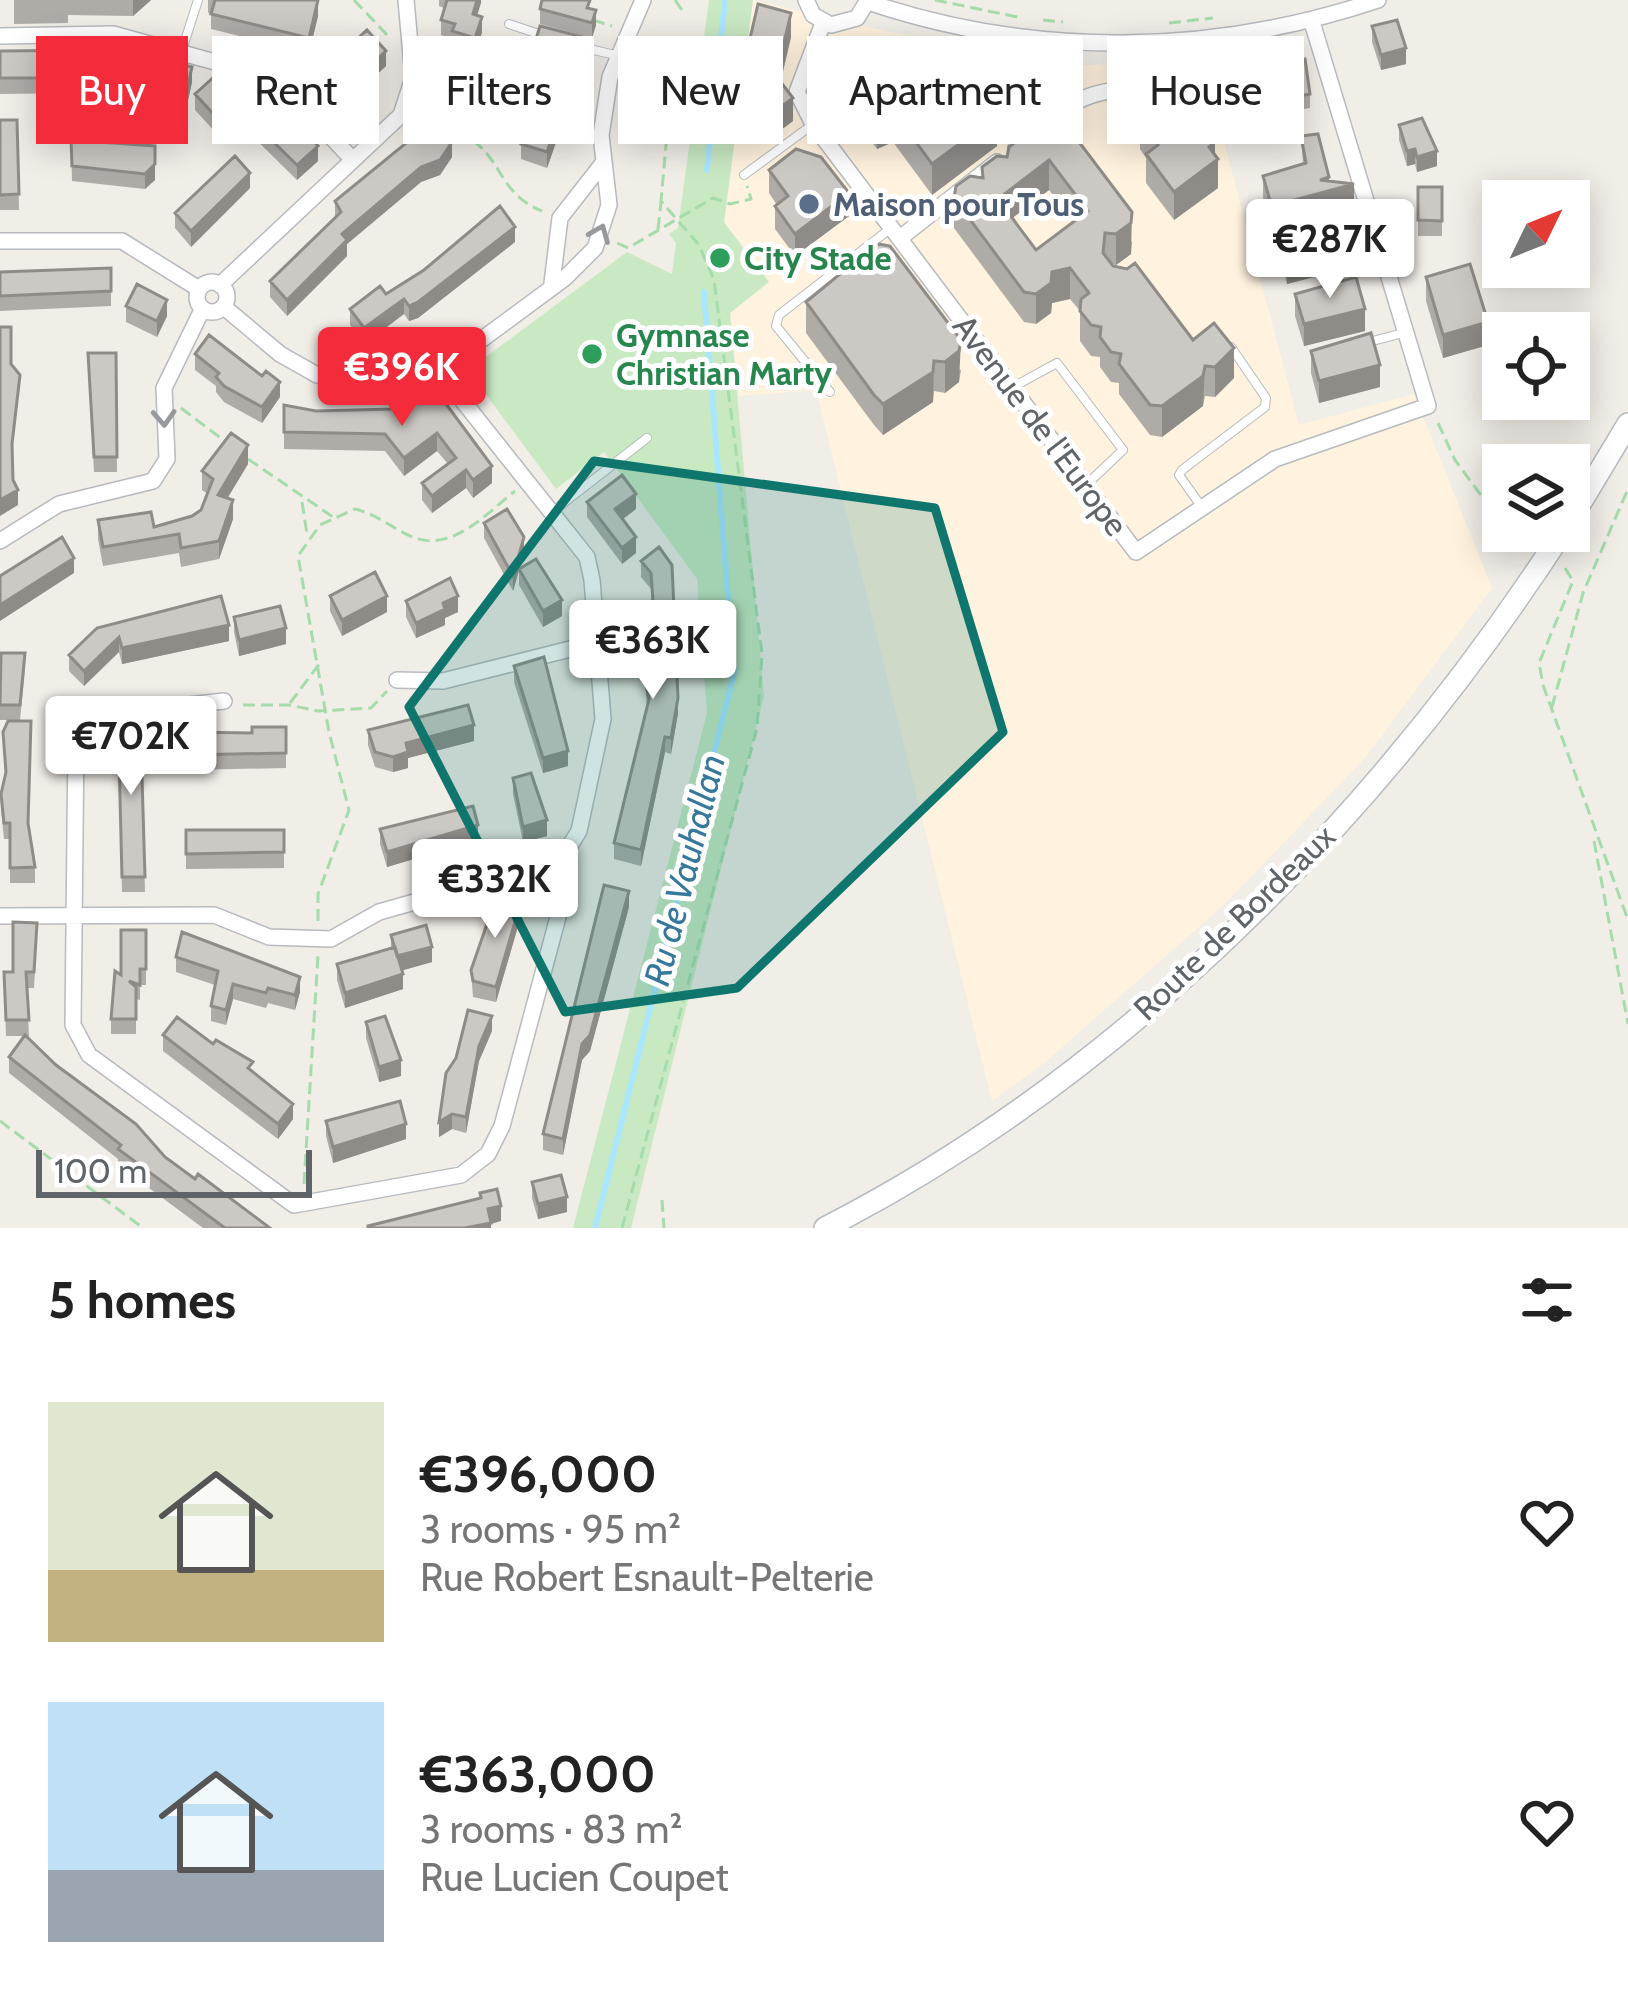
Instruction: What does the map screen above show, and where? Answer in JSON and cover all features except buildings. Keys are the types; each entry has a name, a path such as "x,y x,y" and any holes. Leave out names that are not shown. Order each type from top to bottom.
{"main road":[{"path":"1590,487 1628,424"},
{"name":"Route de Bordeaux","path":"825,1228 967,1145 1039,1094 1118,1033 1228,934 1331,830 1424,724 1548,552"}],"street":[{"path":"406,0 410,36"},
{"path":"224,307 280,354 317,375 386,381 439,371 584,261 602,235 609,205 601,135 616,58 643,0"},
{"path":"806,0 823,23 848,23 868,1 996,36 1088,45 1187,40 1312,22 1378,0"},
{"path":"1312,22 1428,406"},
{"name":"Avenue de l'Europe","path":"818,36 823,23"},
{"path":"0,36 122,36"},
{"path":"188,51 277,79 353,160"},
{"name":"Avenue de l'Europe","path":"807,65 797,92 807,111"},
{"path":"220,285 403,108"},
{"name":"Avenue de l'Europe","path":"829,144 1136,552 1275,459 1428,406"},
{"path":"896,233 1021,144"},
{"path":"552,283 560,218 603,163"},
{"path":"0,241 122,242 199,289"},
{"path":"199,289 206,283 220,285"},
{"path":"202,310 211,313 224,307 227,298 220,285"},
{"path":"0,541 59,504 153,481 166,459 163,400 202,310 199,289"},
{"path":"224,701 111,714 76,736 73,1025 89,1055 295,1205 461,1175 488,1154 502,1126 558,917 553,873 579,831 603,719 586,557 439,371"},
{"path":"397,680 443,681 594,643"},
{"path":"0,916 214,914 269,937 318,940 343,936 379,912 521,872 553,873"}],"lane":[{"path":"186,36 198,0"},
{"path":"509,24 546,36"},
{"path":"594,51 616,58"},
{"path":"744,175 807,129"},
{"path":"1319,230 1370,216"},
{"path":"830,392 776,326 779,315 896,233"},
{"path":"1202,508 1179,475 1265,407 1266,398 1218,328"},
{"path":"1352,346 1405,333"},
{"path":"1012,388 1057,363 1123,450 1085,486"},
{"path":"551,513 647,438"}],"path":[{"path":"354,0 403,55"},
{"path":"675,0 682,10"},
{"path":"935,0 1071,23"},
{"path":"585,17 627,31"},
{"path":"1164,23 1211,18"},
{"path":"481,144 520,202 560,218"},
{"path":"658,231 666,144"},
{"path":"602,235 628,248 712,198 730,204 751,199 744,175"},
{"path":"622,1228 757,728 763,654 714,280 680,218 661,201"},
{"path":"163,400 175,403 229,445"},
{"path":"1428,406 1455,460 1482,497"},
{"path":"248,459 333,517"},
{"path":"295,1205 308,1175 318,894 349,810 329,732 329,710 298,556 308,536 333,517 355,509 413,537 456,537 526,483"},
{"path":"1551,709 1583,593 1628,489"},
{"path":"302,500 308,536"},
{"path":"1559,563 1573,581 1540,663 1592,833 1628,920"},
{"path":"289,704 320,663"},
{"path":"224,701 259,709 289,704 329,710 371,708 397,680"},
{"path":"1592,833 1628,1024"},
{"path":"0,1121 143,1228"},
{"path":"662,1200 664,1228"}],"highlighted area":[{"path":"594,461 935,508 1003,732 737,988 565,1012 409,707"}],"shaded area":[{"path":"753,0 907,36 807,36 807,144 1083,144 1083,65 1107,64 1107,144 1225,144 1299,425 1414,394 1492,588 1366,757 1224,905 1043,1064 992,1101 816,390 739,396 722,242 735,144 783,144 783,36 748,36"}],"green space":[{"path":"709,0 753,0 748,36 704,36"},
{"path":"689,144 734,144 724,222 769,282 730,313 764,696 631,1228 573,1228 707,713 697,579 604,452 556,489 476,381 479,362 627,252 672,274 676,243 669,234 678,228"}],"waterway":[{"name":"Ru de Vauhallan","path":"707,170 725,0"},
{"name":"Ru de Vauhallan","path":"595,1228 734,673 704,292"}],"place":[{"name":"Maison pour Tous","path":"809,204"},
{"name":"City Stade","path":"720,258"},
{"name":"Gymnase Christian Marty","path":"592,354"}]}
